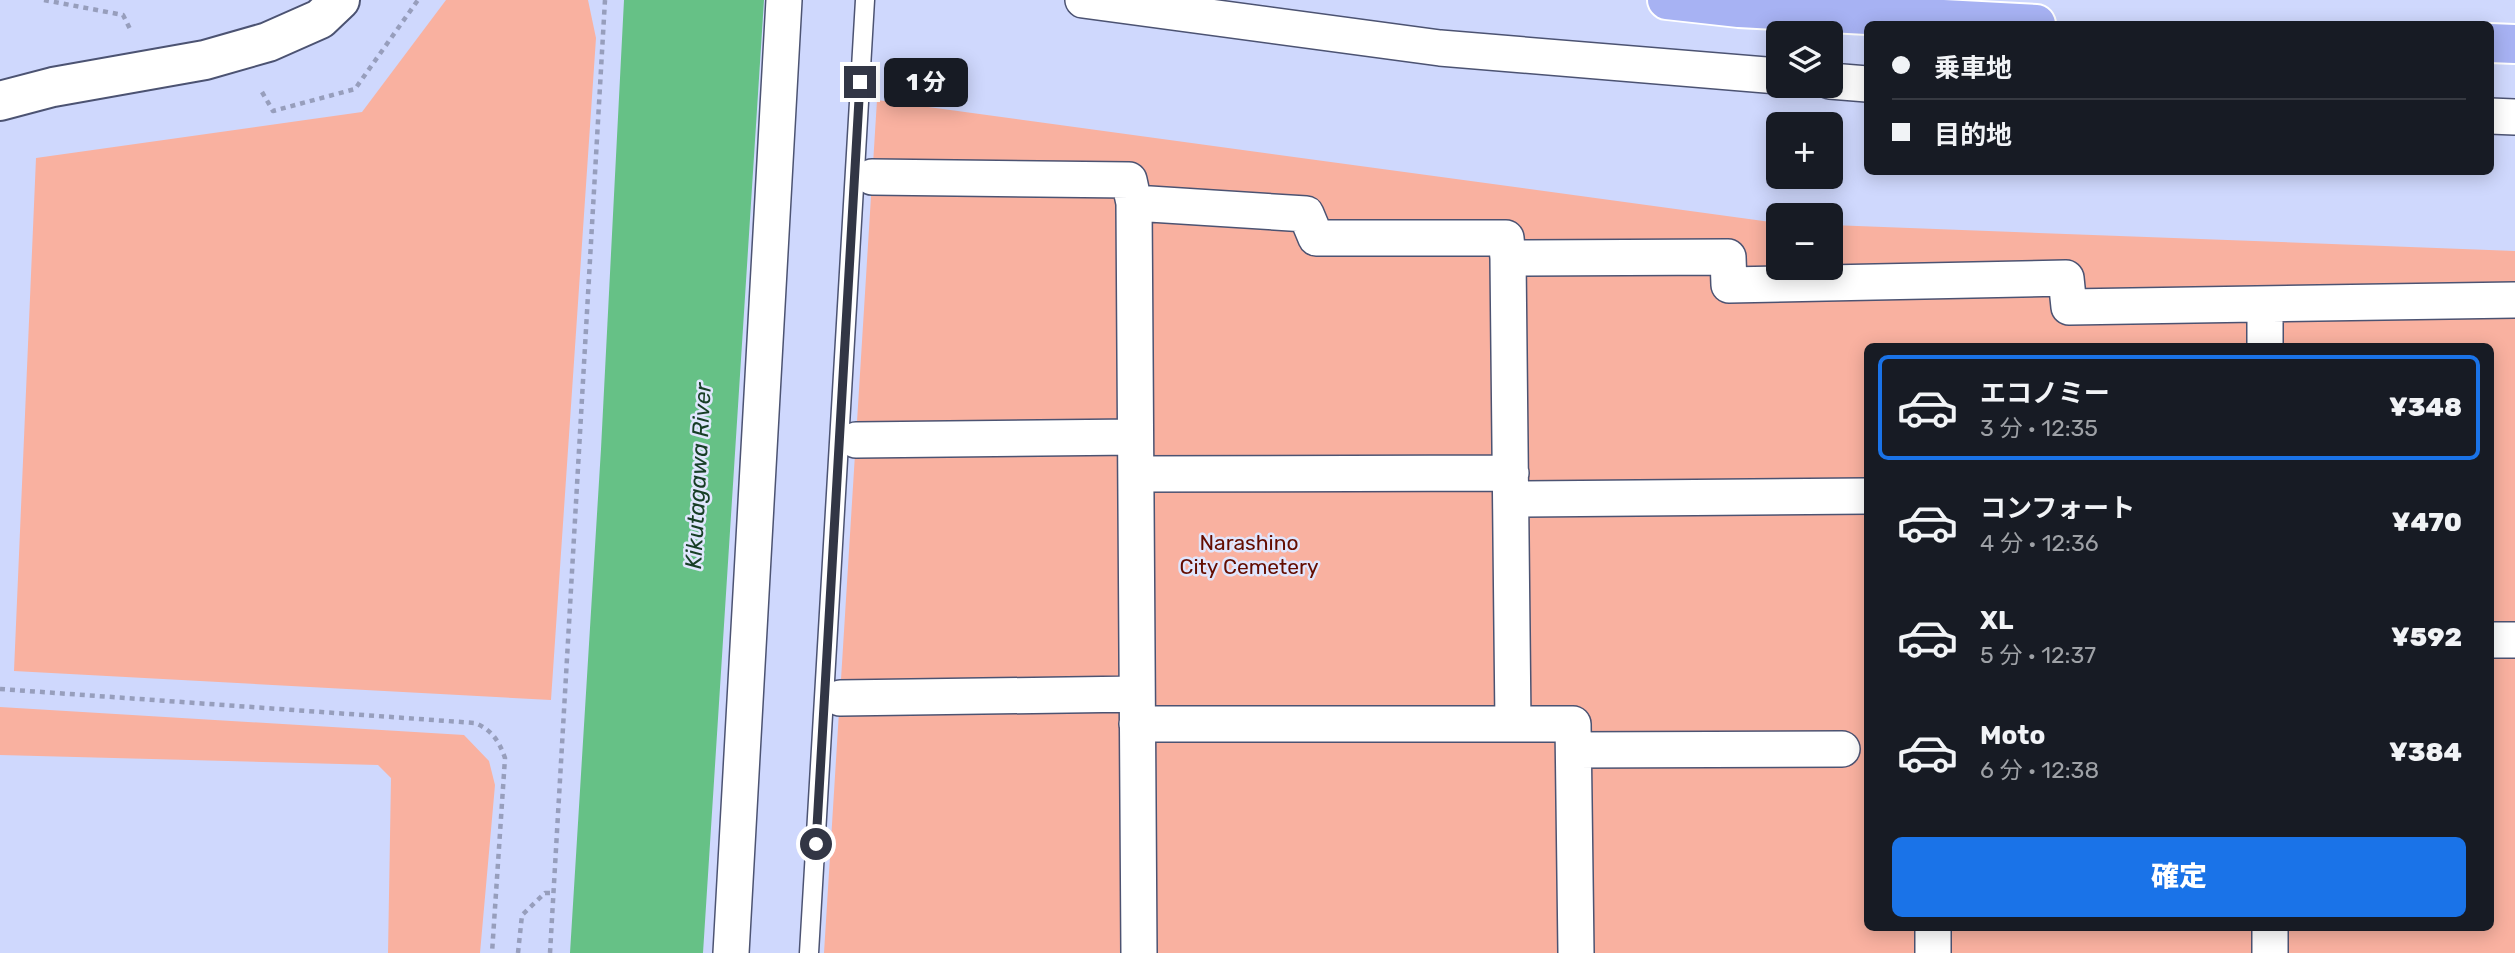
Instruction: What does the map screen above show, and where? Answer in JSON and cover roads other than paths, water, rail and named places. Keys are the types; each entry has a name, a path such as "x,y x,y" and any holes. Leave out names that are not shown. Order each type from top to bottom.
{"main road":[{"path":"1667,0 1739,8 1980,21"},
{"path":"2494,43 2515,44"}],"street":[{"path":"0,101 53,87 205,60 256,46 320,19 340,0"},
{"path":"731,953 784,0"},
{"path":"1083,0 1440,48 1766,75"},
{"path":"1843,82 1864,84"},
{"path":"2494,116 2515,117"},
{"path":"872,177 1129,180 1134,203 1139,953"},
{"path":"1134,203 1306,214 1316,238 1506,238 1512,486 1513,724"},
{"path":"1508,258 1728,257 1729,285 2066,278 2069,307 2515,300"},
{"path":"2265,304 2265,343"},
{"path":"856,440 1135,437"},
{"path":"1136,474 1864,496"},
{"path":"2494,640 2515,639"},
{"path":"840,698 1513,724 1573,724 1576,953"},
{"path":"1574,751 1842,749"},
{"path":"1933,931 1933,953"},
{"path":"2270,931 2270,953"}],"lane":[{"path":"809,953 865,0"}],"water":[{"name":"Kikutagawa River","path":"624,0 764,0 703,953 570,953 601,449"}],"park label":[{"name":"Narashino City Cemetery","path":"1249,554"}]}
